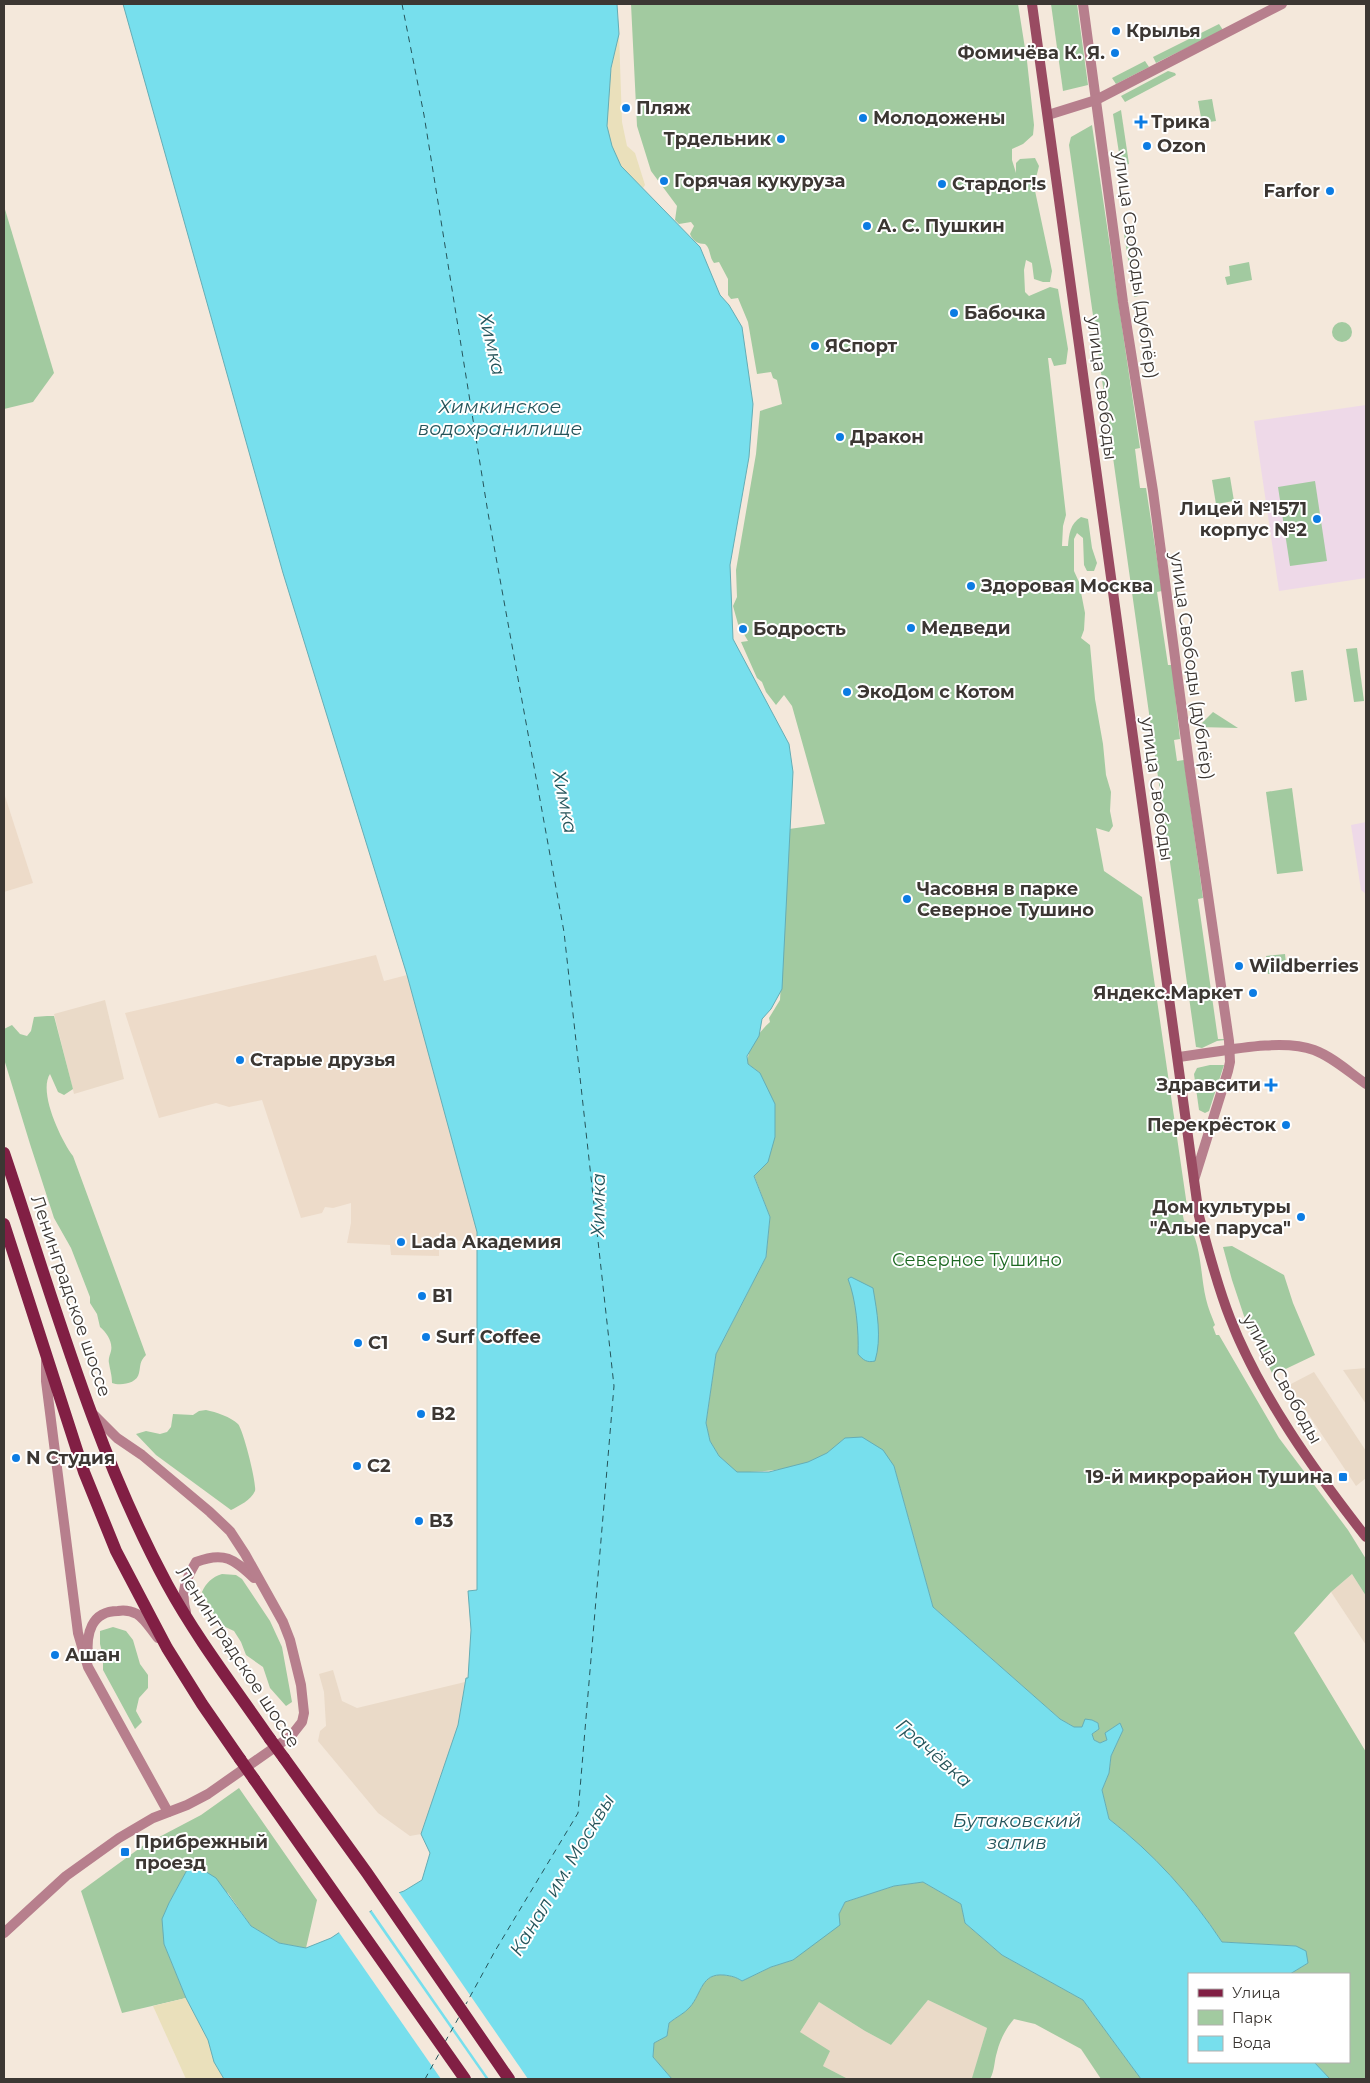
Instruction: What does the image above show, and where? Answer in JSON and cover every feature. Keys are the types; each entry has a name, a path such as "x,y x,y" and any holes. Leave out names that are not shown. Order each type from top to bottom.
{"main road":[{"name":"улица Свободы","path":"1032,4 1179,1057 1198,1210 1209,1255 1230,1318 1241,1344 1262,1384 1303,1453 1366,1537"},
{"name":"Ленинградское шоссе","path":"4,1153 92,1412 138,1525 168,1586 188,1619 270,1739 367,1873 509,2079"},
{"path":"4,1224 84,1472 116,1551 167,1648 202,1704 240,1759 465,2079"}],"street":[{"name":"улица Свободы (дублёр)","path":"1083,4 1123,302 1153,491 1190,771 1230,1041 1228,1070 1194,1180"},
{"path":"1048,115 1096,100 1282,4"},
{"path":"1179,1057 1268,1046 1309,1048 1366,1084"},
{"path":"46,1355 46,1381 78,1633 88,1667 168,1812"},
{"path":"4,1933 27,1910 77,1867 119,1838 201,1797 291,1736 297,1731 304,1713 301,1685 290,1640 283,1622 245,1554 230,1532 210,1512 117,1438 92,1412"},
{"path":"188,1619 183,1593 186,1579 196,1562 218,1556 228,1558 241,1566 261,1584"},
{"path":"88,1667 87,1647 90,1629 96,1618 111,1611 128,1611 138,1615 167,1648"}],"shaded area":[{"name":"Лицей №1571 корпус №2","path":"1366,405 1366,578 1279,591 1254,421"},
{"path":"4,793 33,883 4,892"},
{"path":"1366,822 1366,894 1361,890 1351,825"},
{"path":"376,955 384,981 407,975 477,1232 477,1242 447,1240 447,1244 439,1244 439,1256 391,1255 390,1245 347,1243 351,1223 351,1203 333,1208 325,1207 322,1213 301,1218 262,1100 229,1107 216,1103 159,1118 125,1013"},
{"path":"105,1000 124,1079 74,1094 54,1014"},
{"path":"1366,1368 1366,1404 1343,1370"},
{"path":"1314,1372 1366,1451 1366,1478 1356,1486 1289,1385"},
{"path":"1352,1574 1366,1596 1366,1645 1331,1592"},
{"path":"333,1670 342,1701 357,1708 465,1682 458,1725 421,1834 410,1836 378,1813 318,1741 320,1731 326,1726 324,1692 319,1674"},
{"path":"928,2000 987,2028 973,2077 976,2079 848,2079 823,2066 800,2032 819,2002 891,2045"}],"green space":[{"name":"Северное Тушино","path":"631,4 1018,4 1034,125 1033,135 1023,144 1012,149 1012,160 1016,173 1016,163 1020,159 1035,158 1039,166 1034,186 1052,271 1050,282 1034,279 1032,263 1026,260 1024,270 1025,292 1029,296 1050,287 1058,289 1068,349 1066,364 1054,366 1051,358 1048,358 1066,515 1063,526 1062,546 1068,546 1074,523 1081,517 1088,519 1092,548 1097,563 1094,571 1087,571 1084,565 1083,538 1077,533 1074,539 1074,571 1079,582 1085,613 1084,630 1081,638 1090,645 1095,699 1106,775 1111,792 1110,811 1113,826 1109,832 1096,828 1104,871 1142,897 1187,1206 1182,1211 1184,1221 1187,1222 1192,1231 1198,1249 1206,1299 1215,1325 1213,1327 1216,1335 1219,1335 1279,1438 1348,1530 1366,1559 1366,1596 1352,1574 1331,1592 1294,1633 1366,1752 1366,2079 1330,2079 1315,2063 1350,2063 1350,1973 1292,1973 1308,1963 1296,1946 1222,1942 1184,1891 1156,1860 1109,1819 1102,1790 1109,1773 1111,1756 1123,1730 1120,1723 1105,1733 1107,1740 1100,1743 1094,1740 1092,1734 1099,1729 1098,1723 1092,1720 1085,1720 1082,1727 1074,1727 1060,1719 933,1607 894,1466 845,1438 827,1453 806,1463 783,1469 736,1472 719,1456 710,1441 706,1423 716,1354 766,1257 770,1217 754,1175 760,1073 748,1064 748,1058 754,1041 770,1022 769,1018 780,1000 789,829 825,824 792,706 784,695 776,705 766,692 762,682 757,678 741,642 748,641 738,624 733,606 737,597 736,570 756,454 760,411 782,404 777,380 773,378 771,372 757,374 748,322 738,298 731,299 728,295 728,279 719,262 714,263 712,261 707,246 696,242 691,236 690,234 694,226 691,222 679,224 675,220 677,206 651,171 637,126"},
{"path":"1051,4 1077,4 1088,85 1063,91"},
{"path":"1219,24 1223,30 1156,63 1153,57"},
{"path":"1145,61 1149,67 1116,84 1112,78"},
{"path":"1168,71 1176,75 1125,102 1121,96"},
{"path":"1212,99 1216,121 1202,123 1198,101"},
{"path":"1121,110 1129,164 1121,166 1113,114"},
{"path":"1092,125 1140,448 1135,449 1140,488 1146,488 1162,591 1157,592 1168,665 1172,665 1180,739 1174,740 1177,761 1184,760 1203,898 1198,899 1218,1039 1225,1040 1217,1041 1202,1048 1196,1047 1069,145 1071,137"},
{"path":"4,206 54,373 33,402 4,409"},
{"path":"1124,234 1128,234 1138,296 1134,297"},
{"path":"1249,262 1252,280 1227,285 1225,277 1230,276 1229,266"},
{"path":"1342,322 1349,325 1352,332 1349,339 1342,342 1335,339 1332,332 1335,325"},
{"path":"1230,477 1234,501 1216,504 1212,480"},
{"path":"1315,481 1327,561 1290,566 1278,487"},
{"path":"1357,648 1364,701 1354,702 1346,649"},
{"path":"1303,670 1307,700 1295,702 1291,672"},
{"path":"1213,712 1238,728 1198,727"},
{"path":"1292,788 1303,871 1277,874 1266,792"},
{"path":"1285,954 1287,972 1268,974 1266,956"},
{"path":"54,1016 73,1089 64,1095 58,1092 50,1074 47,1082 47,1092 52,1116 73,1156 146,1355 141,1362 138,1377 128,1383 112,1383 109,1362 110,1341 100,1327 97,1314 90,1303 90,1297 71,1248 54,1218 4,1059 4,1029 12,1025 20,1034 27,1036 31,1031 34,1017"},
{"path":"1210,1065 1224,1065 1209,1111 1205,1113 1199,1110 1194,1074 1197,1068"},
{"path":"1232,1246 1284,1275 1293,1303 1315,1355 1273,1375 1244,1316 1232,1280 1223,1247"},
{"path":"206,1410 223,1415 238,1424 249,1457 255,1491 248,1500 231,1510 156,1455 136,1434 146,1431 160,1434 167,1432 171,1427 173,1414 193,1415 199,1411"},
{"path":"222,1574 236,1575 242,1579 270,1621 282,1647 292,1702 286,1706 270,1688 263,1667 246,1655 234,1631 221,1625 202,1592 210,1581"},
{"path":"113,1627 126,1631 133,1640 140,1664 148,1675 148,1688 139,1698 136,1711 142,1722 135,1729 103,1670 100,1631"},
{"path":"239,1788 317,1900 306,1948 279,1943 251,1926 228,1893 187,1870 169,1903 164,1944 186,1998 122,2013 81,1891 144,1845 201,1815"},
{"path":"923,1882 961,1904 965,1923 1002,1955 1083,2000 1141,2079 1101,2079 1081,2049 1035,2024 1014,2019 1000,2043 990,2079 972,2078 987,2028 928,2000 891,2045 819,2002 800,2032 830,2051 823,2066 848,2079 672,2079 653,2057 654,2043 667,2036 669,2023 690,2007 703,1985 711,1977 724,1975 742,1981 771,1967 793,1960 808,1948 839,1914 845,1902 894,1886"}],"sand":[{"path":"619,34 622,122 627,146 635,153 645,185 643,188 621,166 613,152 609,136 607,102"},
{"path":"186,1998 208,2040 214,2062 224,2079 186,2079 153,2006"}],"water":[{"name":"Химкинское водохранилище","path":"123,4 617,4 619,34 611,68 607,126 612,146 621,166 700,247 720,295 729,305 742,327 753,404 749,457 730,565 733,639 789,744 793,772 782,989 771,1009 762,1019 759,1036 747,1056 748,1064 760,1073 775,1104 775,1137 768,1162 754,1176 770,1217 766,1257 716,1354 706,1423 710,1441 719,1456 737,1472 769,1472 808,1462 827,1453 845,1438 862,1437 883,1450 894,1466 933,1607 1060,1719 1074,1727 1082,1727 1085,1719 1098,1723 1099,1729 1092,1734 1094,1740 1100,1743 1107,1740 1105,1733 1120,1723 1123,1730 1111,1756 1109,1773 1102,1790 1109,1819 1156,1860 1184,1891 1222,1942 1296,1946 1306,1951 1308,1963 1292,1973 1188,1973 1188,2063 1315,2063 1330,2079 1141,2079 1083,2000 1002,1955 965,1923 961,1904 923,1882 894,1886 845,1902 839,1914 840,1925 793,1960 771,1967 742,1981 724,1975 711,1977 703,1985 690,2007 669,2023 667,2036 654,2043 653,2057 672,2079 224,2079 214,2062 208,2040 186,1998 164,1944 162,1919 169,1903 187,1870 193,1867 200,1868 216,1878 251,1926 279,1943 306,1948 331,1938 390,1896 404,1891 422,1880 430,1853 421,1834 458,1725 466,1678 468,1678 471,1630 468,1591 477,1590 477,1232 407,975 283,573"},
{"path":"851,1277 873,1288 878,1334 875,1361 865,1360 858,1354 856,1316 848,1279"}],"pier":[{"path":"398,1891 528,2079 489,2079 370,1908 389,1893"},
{"path":"368,1910 486,2079 441,2079 338,1931"}],"ferry route":[{"path":"402,4 424,115 488,513 564,932 614,1386 578,1813 495,1951 466,2004"},
{"path":"445,2042 459,2017"},
{"path":"425,2079 440,2052"}],"place":[{"name":"Крылья","path":"1116,31"},
{"name":"Фомичёва К. Я.","path":"1115,53"},
{"name":"Пляж","path":"626,108"},
{"name":"Молодожены","path":"863,118"},
{"name":"Трика","path":"1141,122"},
{"name":"Трдельник","path":"781,139"},
{"name":"Ozon","path":"1147,146"},
{"name":"Горячая кукуруза","path":"664,181"},
{"name":"Стардог!s","path":"942,184"},
{"name":"Farfor","path":"1330,191"},
{"name":"А. С. Пушкин","path":"867,226"},
{"name":"Бабочка","path":"954,313"},
{"name":"ЯСпорт","path":"815,346"},
{"name":"Дракон","path":"840,437"},
{"name":"Лицей №1571 корпус №2","path":"1317,519"},
{"name":"Здоровая Москва","path":"971,586"},
{"name":"Медведи","path":"911,628"},
{"name":"Бодрость","path":"743,629"},
{"name":"ЭкоДом с Котом","path":"847,692"},
{"name":"Часовня в парке Северное Тушино","path":"907,899"},
{"name":"Wildberries","path":"1239,966"},
{"name":"Яндекс.Маркет","path":"1253,993"},
{"name":"Старые друзья","path":"240,1060"},
{"name":"Здравсити","path":"1271,1085"},
{"name":"Перекрёсток","path":"1286,1125"},
{"name":"Дом культуры \"Алые паруса\"","path":"1301,1217"},
{"name":"Lada Академия","path":"401,1242"},
{"name":"B1","path":"422,1296"},
{"name":"Surf Coffee","path":"426,1337"},
{"name":"C1","path":"358,1343"},
{"name":"B2","path":"421,1414"},
{"name":"N Студия","path":"16,1458"},
{"name":"C2","path":"357,1466"},
{"name":"19-й микрорайон Тушина","path":"1343,1477"},
{"name":"B3","path":"419,1521"},
{"name":"Ашан","path":"55,1655"},
{"name":"Прибрежный проезд","path":"125,1852"}],"water label":[{"name":"Химка","path":"492,344"},
{"name":"Химка","path":"565,802"},
{"name":"Химка","path":"598,1205"},
{"name":"Грачёвка","path":"934,1753"},
{"name":"Бутаковский залив","path":"1017,1831"},
{"name":"Канал им. Москвы","path":"562,1875"}]}
